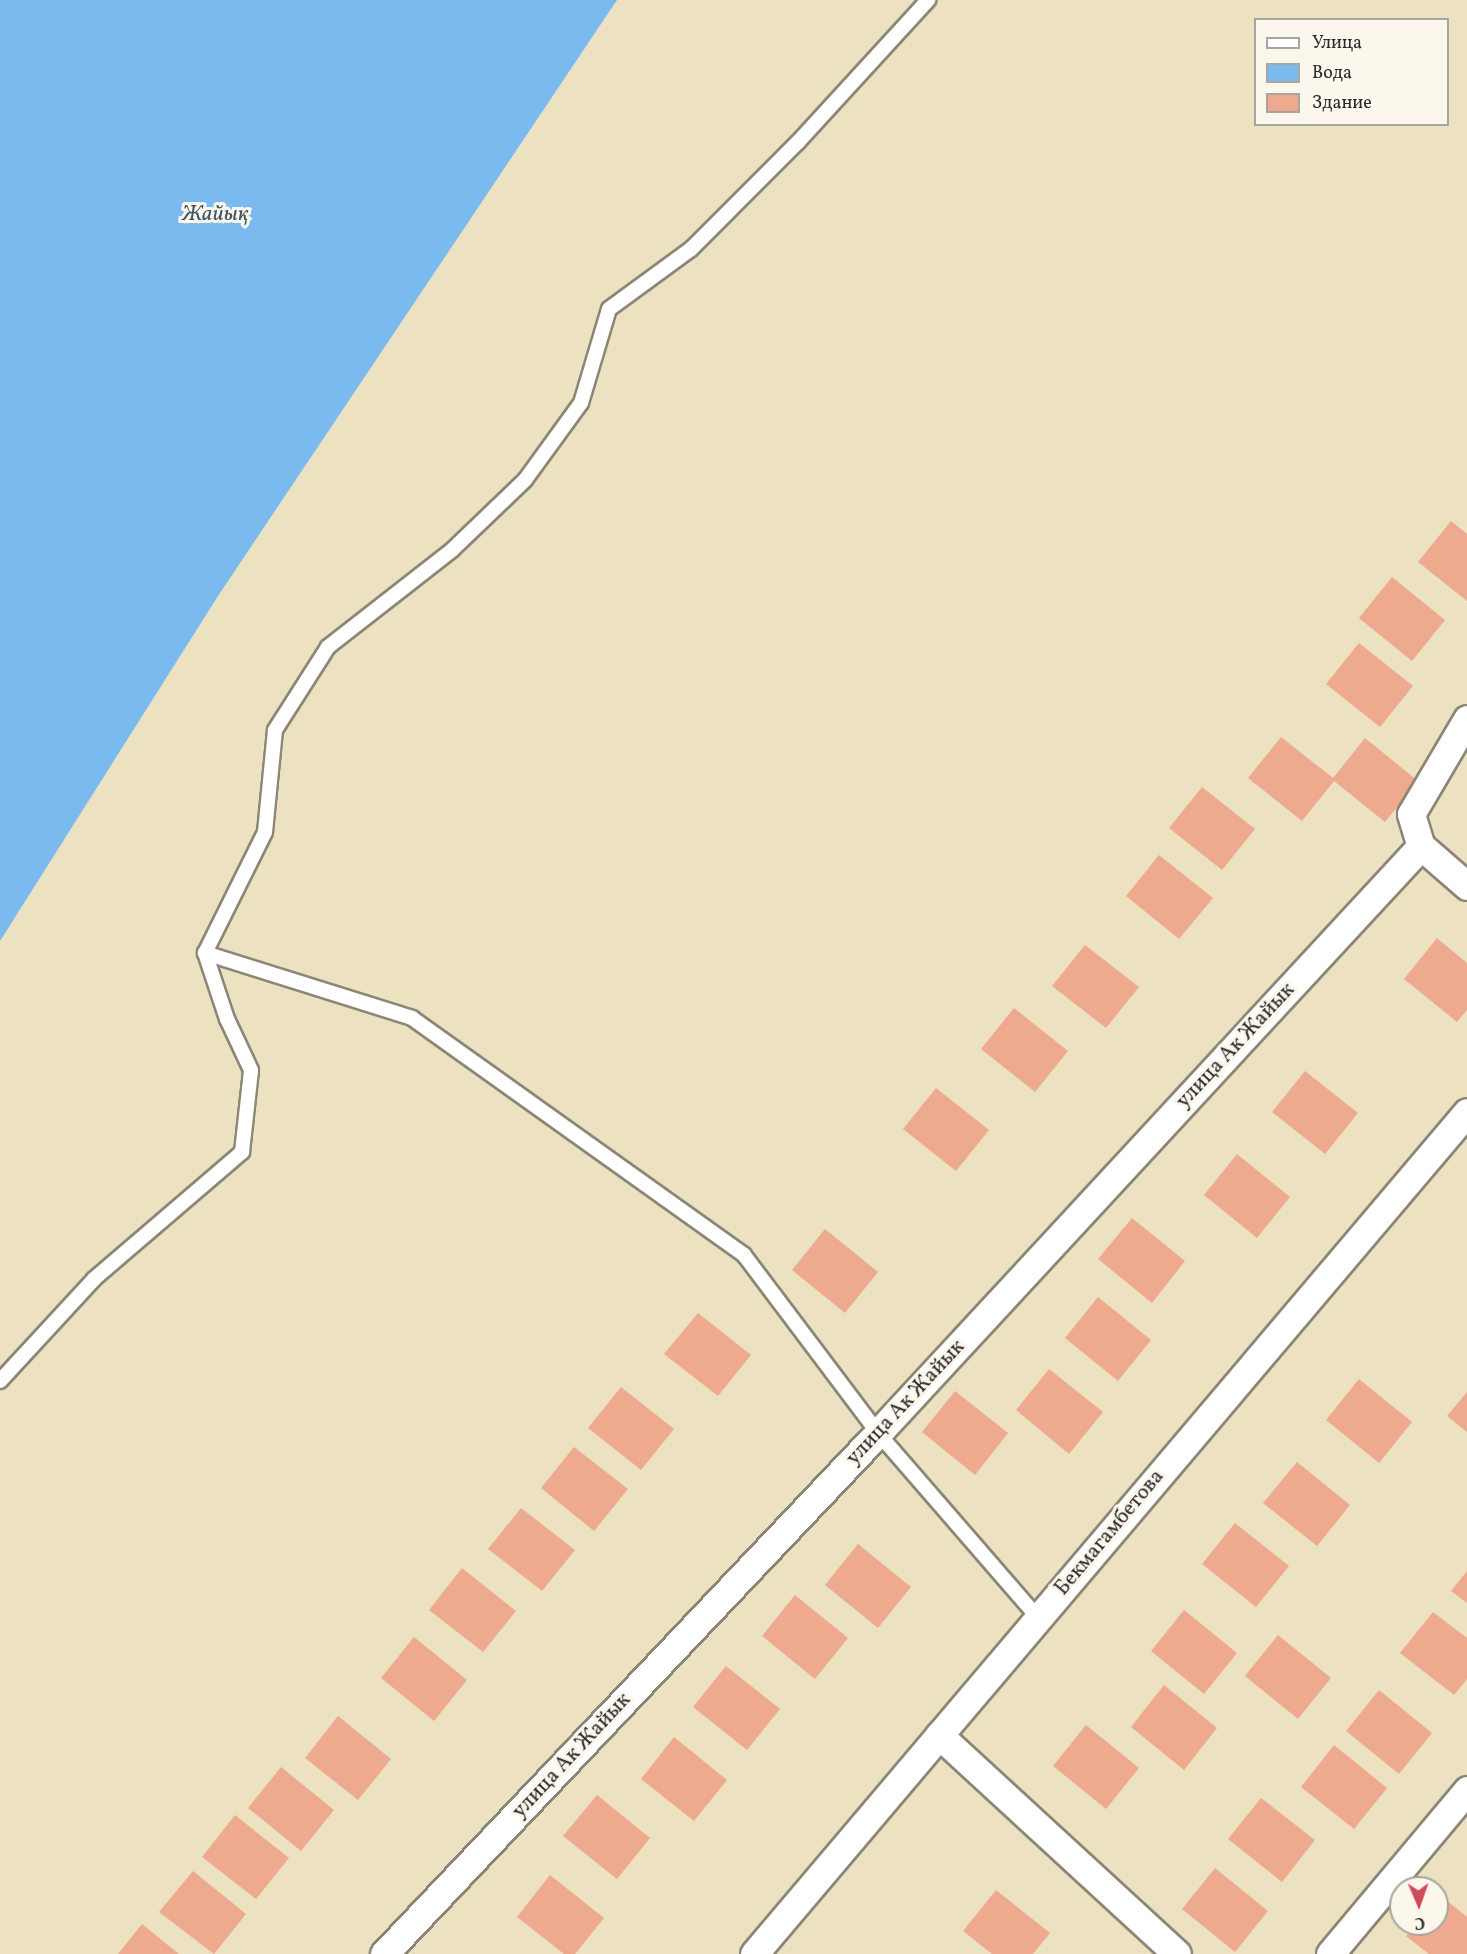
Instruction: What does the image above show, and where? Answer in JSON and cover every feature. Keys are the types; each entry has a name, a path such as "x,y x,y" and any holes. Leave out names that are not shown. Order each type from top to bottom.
{"street":[{"path":"1467,718 1411,814 1421,846 1467,886"},
{"name":"улица Ак Жайык","path":"384,1954 878,1433 1421,846"},
{"name":"Бекмагамбетова","path":"754,1954 1467,1112"},
{"path":"939,1736 1177,1954"},
{"path":"1330,1954 1467,1790"}],"lane":[{"path":"0,1381 94,1279 242,1152 250,1070 227,1019 205,953 265,831 275,730 328,647 452,550 525,480 581,403 609,309 692,249 798,142 928,0"},
{"path":"205,953 412,1018 744,1255 878,1433 1038,1618"}],"water":[{"name":"Жайық","path":"0,0 617,0 218,596 0,941"}],"building":[{"path":"1451,521 1467,534 1467,601 1418,562"},
{"path":"1392,577 1445,620 1412,661 1359,618"},
{"path":"1359,643 1413,686 1380,727 1326,684"},
{"path":"1281,737 1333,778 1365,738 1418,781 1385,822 1334,781 1302,821 1248,778"},
{"path":"1202,787 1255,829 1222,870 1169,828"},
{"path":"1159,855 1213,898 1179,939 1126,896"},
{"path":"1437,938 1467,963 1467,1010 1457,1022 1404,979"},
{"path":"1085,945 1139,987 1106,1028 1052,986"},
{"path":"1014,1008 1068,1051 1035,1092 981,1049"},
{"path":"1305,1071 1358,1113 1325,1154 1272,1112"},
{"path":"936,1088 989,1130 956,1171 903,1129"},
{"path":"1237,1154 1290,1197 1257,1238 1204,1195"},
{"path":"1132,1218 1185,1261 1152,1303 1098,1259"},
{"path":"825,1229 878,1272 845,1313 792,1270"},
{"path":"1098,1297 1151,1340 1118,1381 1065,1338"},
{"path":"698,1313 751,1355 718,1396 664,1354"},
{"path":"1049,1369 1103,1412 1069,1454 1016,1410"},
{"path":"1359,1379 1412,1422 1379,1463 1326,1420"},
{"path":"621,1387 674,1429 641,1470 588,1428"},
{"path":"955,1391 1008,1433 975,1475 922,1432"},
{"path":"1467,1392 1467,1432 1447,1416"},
{"path":"574,1447 628,1489 594,1531 541,1488"},
{"path":"1297,1462 1350,1505 1317,1546 1263,1503"},
{"path":"521,1508 575,1550 542,1591 488,1549"},
{"path":"1235,1523 1289,1566 1256,1607 1202,1564"},
{"path":"858,1544 911,1587 878,1628 825,1585"},
{"path":"462,1568 516,1611 483,1652 429,1610"},
{"path":"1467,1571 1467,1603 1451,1591"},
{"path":"795,1595 848,1638 815,1679 762,1636"},
{"path":"1184,1610 1237,1653 1204,1694 1151,1651"},
{"path":"1433,1612 1467,1638 1467,1679 1454,1695 1400,1653"},
{"path":"1278,1635 1331,1678 1298,1719 1245,1676"},
{"path":"414,1637 467,1680 434,1721 381,1678"},
{"path":"726,1666 780,1709 747,1750 693,1707"},
{"path":"1164,1685 1217,1728 1184,1770 1131,1727"},
{"path":"1379,1690 1432,1733 1399,1774 1346,1731"},
{"path":"338,1716 391,1759 358,1800 305,1758"},
{"path":"1086,1725 1139,1768 1106,1809 1053,1766"},
{"path":"674,1737 727,1780 694,1821 641,1779"},
{"path":"1334,1745 1387,1788 1354,1829 1301,1787"},
{"path":"281,1767 334,1810 301,1851 248,1808"},
{"path":"597,1795 650,1838 617,1879 563,1836"},
{"path":"1261,1798 1315,1840 1282,1882 1228,1839"},
{"path":"235,1815 289,1858 256,1899 202,1857"},
{"path":"1215,1868 1268,1911 1235,1952 1182,1909"},
{"path":"193,1871 246,1914 214,1954 159,1912"},
{"path":"550,1875 604,1918 575,1954 564,1954 517,1917"},
{"path":"996,1890 1050,1933 1033,1954 992,1954 963,1931"},
{"path":"1449,1902 1467,1917 1467,1954 1429,1954 1406,1936 1449,1936"},
{"path":"142,1924 179,1954 118,1954"}]}
